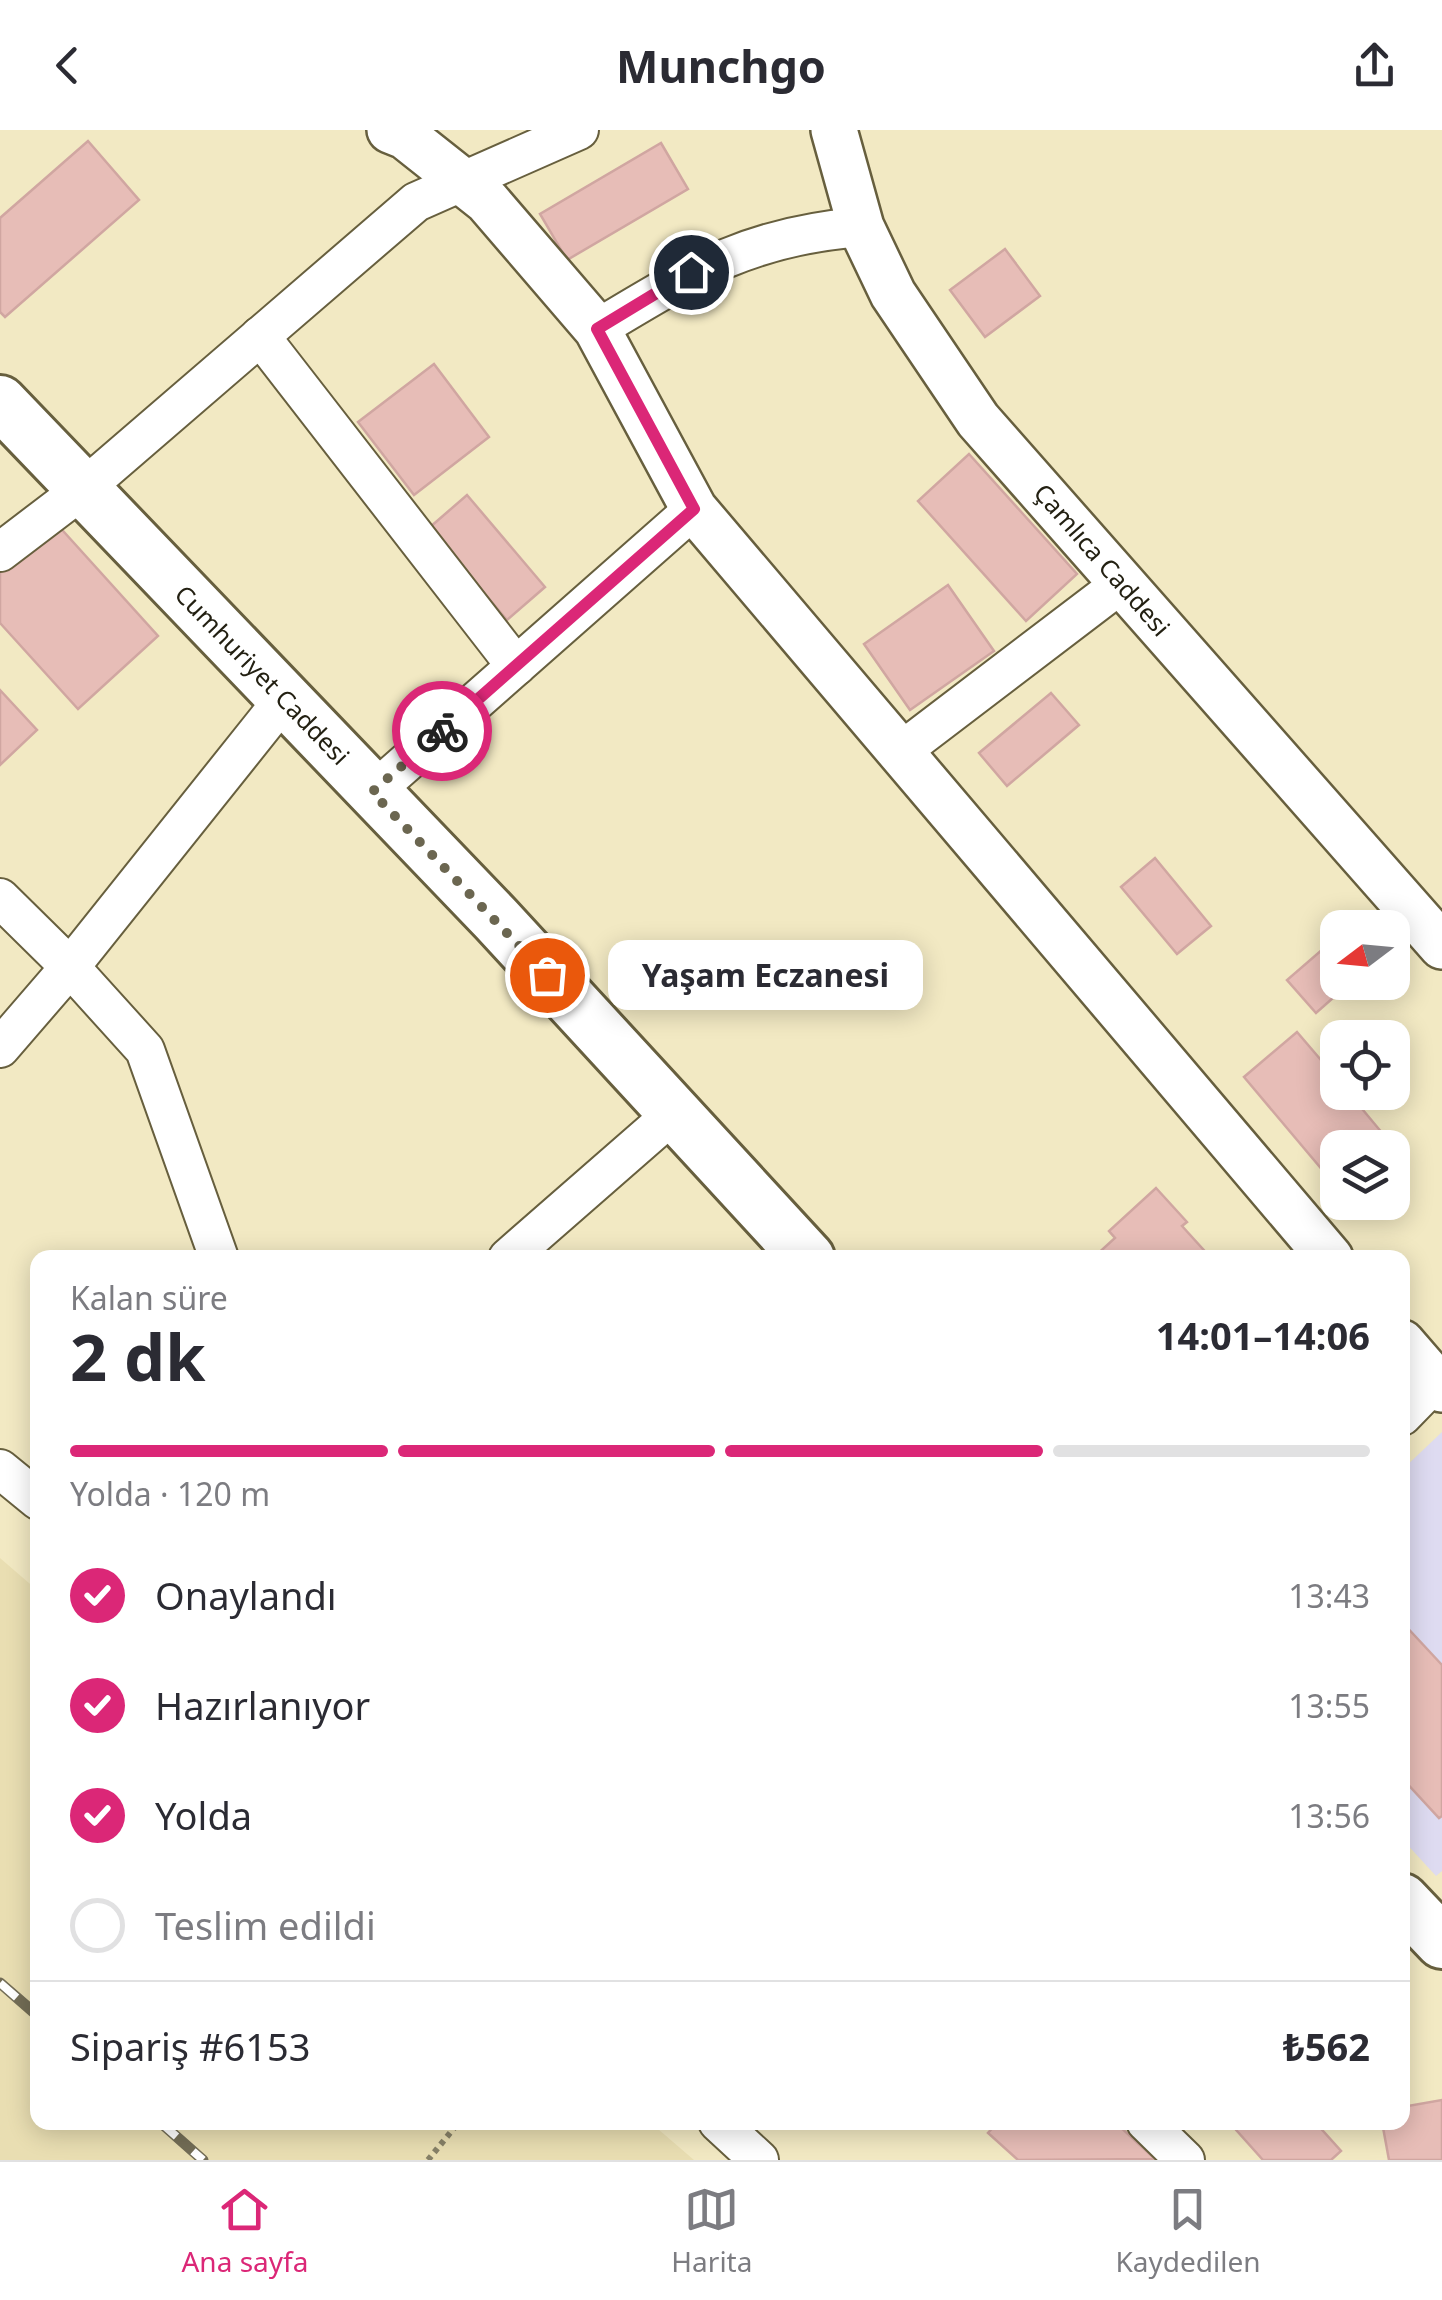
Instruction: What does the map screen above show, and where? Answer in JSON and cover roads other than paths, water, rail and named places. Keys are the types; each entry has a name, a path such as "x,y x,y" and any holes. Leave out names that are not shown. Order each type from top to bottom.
{"main road":[{"name":"Cumhuriyet Caddesi","path":"0,402 801,1250"},
{"path":"1410,1908 1442,1942"}],"street":[{"path":"390,130 406,136 487,201 597,329 694,509 1323,1250"},
{"path":"0,552 83,488 416,202 578,130"},
{"name":"Çamlıca Caddesi","path":"834,130 861,227 892,294 978,420 1442,946"},
{"path":"597,329 721,258 789,237 861,227"},
{"path":"260,336 516,666"},
{"path":"372,792 694,509"},
{"path":"900,752 1122,583"},
{"path":"0,1048 284,699"},
{"path":"0,898 70,966 145,1050 216,1250"},
{"path":"517,1250 674,1113"},
{"path":"1410,1351 1440,1382 1410,1409"},
{"path":"0,1469 30,1493"},
{"path":"726,2130 758,2160"},
{"path":"1154,2130 1185,2160"}],"railway":[{"path":"0,1983 30,2009"},
{"path":"169,2130 203,2160"}],"place":[{"name":"Yaşam Eczanesi","path":"547,975"}]}
